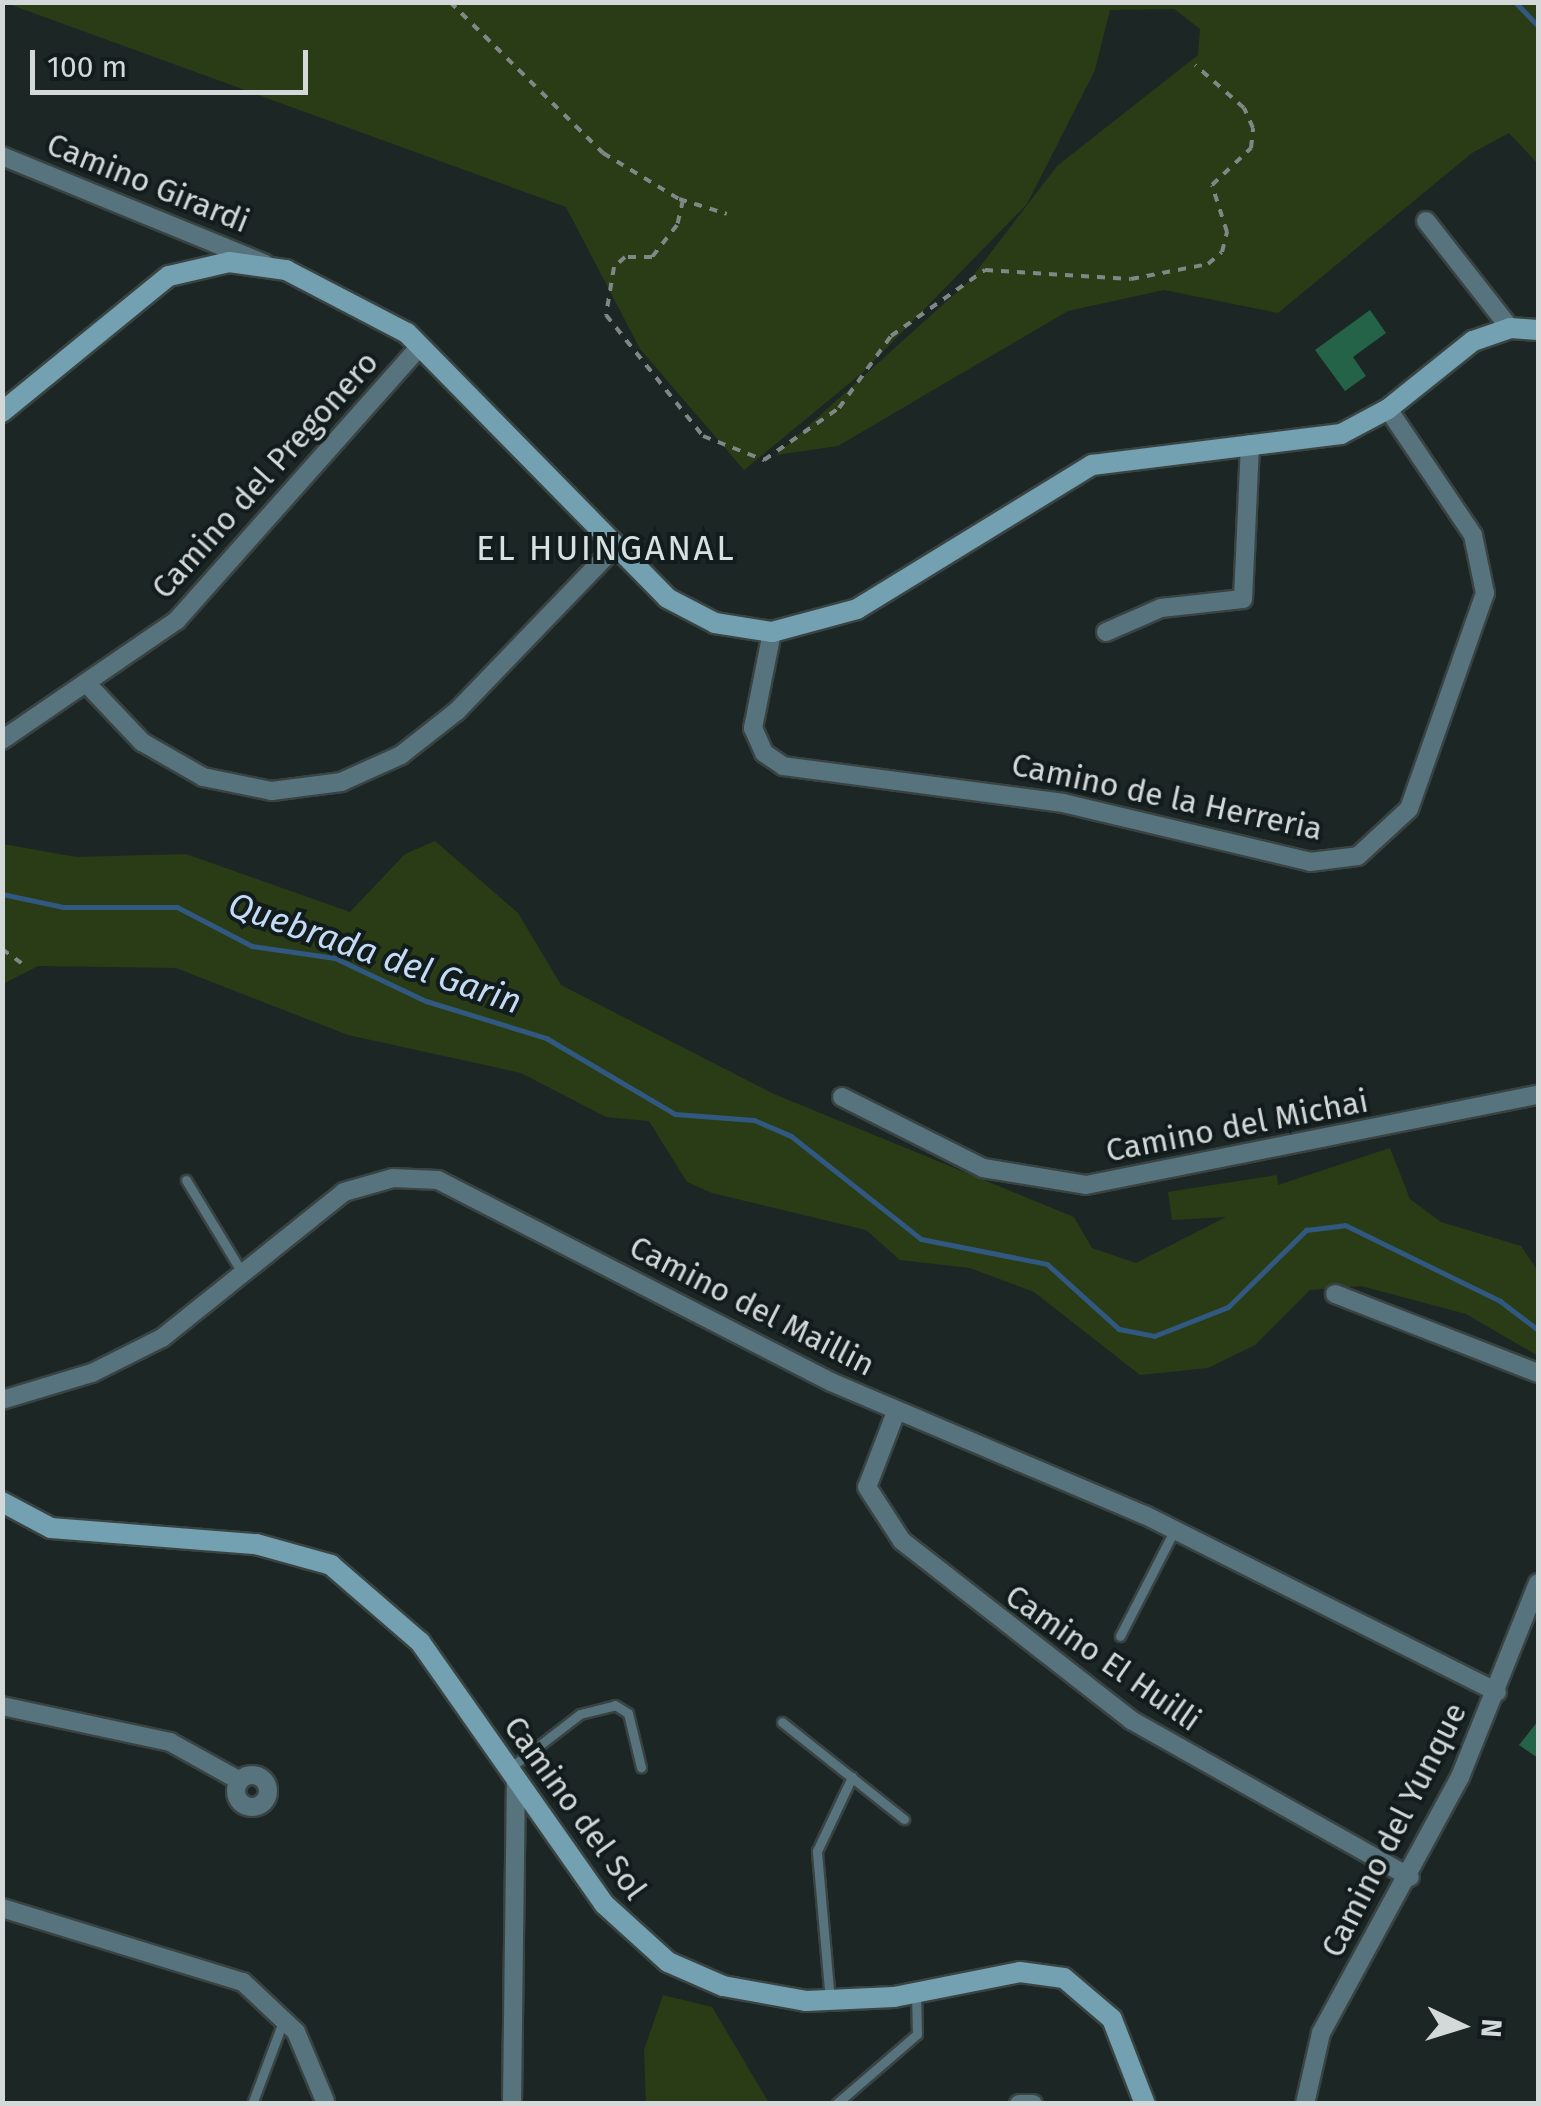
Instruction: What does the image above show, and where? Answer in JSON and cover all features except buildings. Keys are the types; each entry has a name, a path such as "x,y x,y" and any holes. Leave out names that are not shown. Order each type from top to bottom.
{"street":[{"name":"Camino Girardi","path":"2,156 270,266"},
{"path":"1426,221 1510,328"},
{"path":"2,412 151,285 208,264 270,266 376,310 420,346 614,548 682,608 772,632 857,608 1092,465 1324,438 1388,409 1474,340 1510,328 1538,330"},
{"name":"Camino del Pregonero","path":"2,740 90,687 176,620 420,346"},
{"name":"Camino de la Herreria","path":"772,632 753,728 764,753 783,766 1050,801 1310,862 1358,856 1409,809 1485,592 1473,535 1388,409"},
{"path":"1106,632 1161,608 1243,600 1250,444"},
{"path":"90,687 142,742 203,776 272,791 341,782 401,755 456,710 614,548"},
{"name":"Camino del Michai","path":"842,1097 983,1168 1086,1185 1538,1096"},
{"name":"Camino del Maillin","path":"2,1400 140,1351 344,1192 392,1178 438,1180 896,1412 1175,1529 1497,1692"},
{"path":"1335,1294 1538,1373"},
{"name":"Camino El Huilli","path":"896,1412 867,1486 902,1541 1131,1720 1410,1877"},
{"name":"Camino del Sol","path":"2,1502 64,1531 256,1544 332,1565 404,1624 604,1904 650,1950 723,1986 830,2002 916,1994 1020,1972 1076,1983 1112,2019 1145,2104"},
{"name":"Camino del Yunque","path":"1304,2104 1321,2033 1410,1877 1497,1692 1538,1583"},
{"path":"2,1706 170,1742 240,1781"},
{"path":"512,1774 512,2104"},
{"path":"2,1908 227,1976 285,2017 327,2103"},
{"path":"1020,2104 1033,2104"}],"lane":[{"path":"186,1180 243,1274"},
{"path":"1120,1636 1175,1529"},
{"path":"512,1774 580,1714 615,1705 628,1713 641,1767"},
{"path":"782,1722 904,1818"},
{"path":"830,2002 817,1852 852,1777"},
{"path":"836,2104 917,2034 916,1994"},
{"path":"252,2104 285,2017"}],"path":[{"path":"450,2 604,153 683,200 727,214"},
{"path":"683,200 678,225 652,257 625,257 614,267 606,314 703,436 764,460 839,408 891,336 984,270 1130,279 1208,264 1222,252 1227,232 1212,185 1251,148 1253,128 1244,108 1195,65"},
{"path":"2,949 21,963"}],"green space":[{"path":"3,2 1538,3 1538,164 1509,133 1472,153 1278,313 1164,290 1068,311 838,446 776,455 969,281 1057,166 1198,55 1200,29 1174,9 1110,10 1095,70 1027,204 863,372 744,470 640,349 566,207"},
{"path":"435,841 518,913 561,985 774,1094 1074,1217 1092,1248 1136,1263 1226,1217 1172,1220 1168,1192 1277,1175 1278,1185 1390,1148 1410,1199 1441,1222 1521,1246 1538,1271 1538,1356 1466,1314 1361,1286 1310,1290 1255,1345 1208,1368 1140,1375 1034,1292 970,1268 900,1260 866,1230 712,1193 687,1182 649,1121 606,1117 521,1073 348,1035 176,968 38,966 3,984 3,844 76,857 186,854 350,912 405,854"},
{"path":"663,1995 712,2007 769,2103 646,2103 644,2050"}],"waterway":[{"path":"1515,2 1538,26"},
{"name":"Quebrada del Garin","path":"2,894 63,907 177,907 252,946 335,958 426,1001 546,1038 675,1114 754,1120 791,1136 921,1239 1047,1264 1119,1329 1154,1336 1228,1307 1306,1230 1345,1225 1500,1301 1538,1330"}],"district":[{"name":"EL HUINGANAL","path":"606,548"}]}
